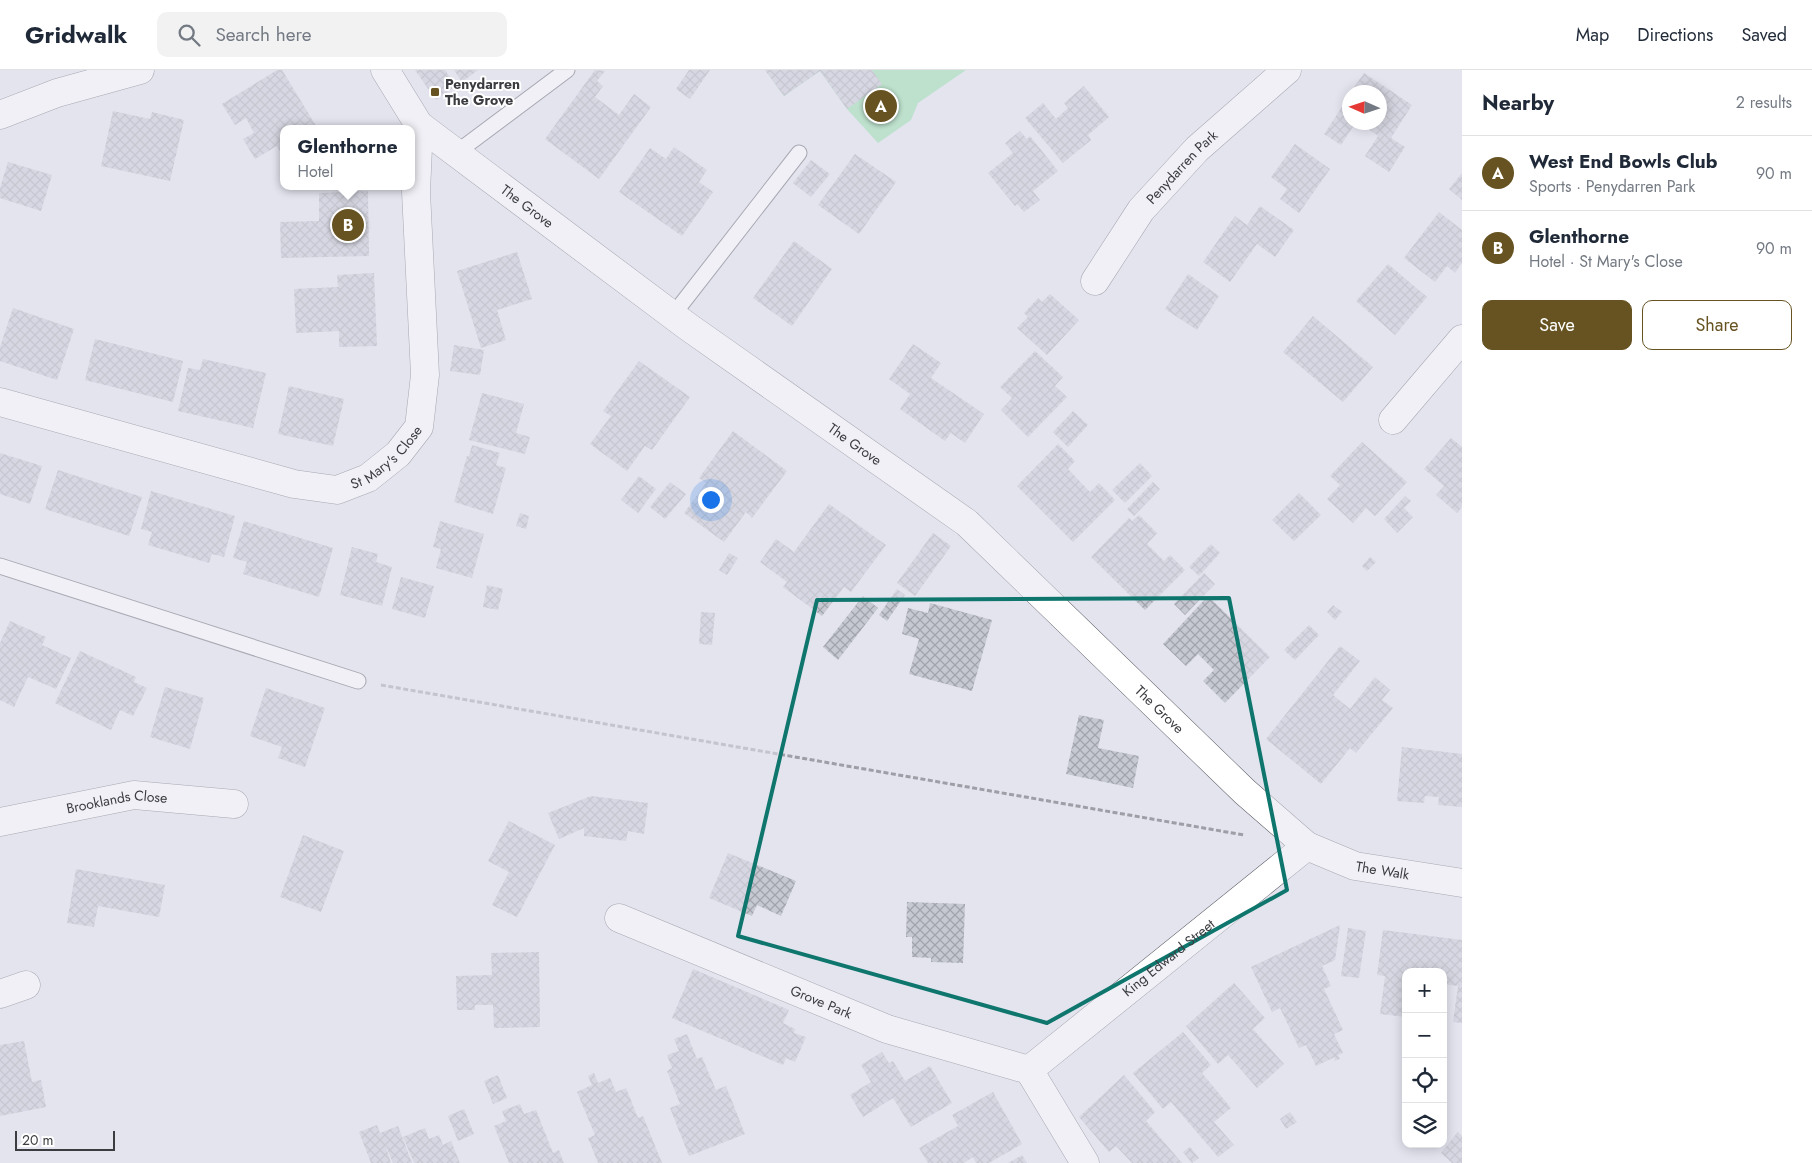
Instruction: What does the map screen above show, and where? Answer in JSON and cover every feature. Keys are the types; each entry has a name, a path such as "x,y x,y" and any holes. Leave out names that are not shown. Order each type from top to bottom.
{"street":[{"path":"0,114 57,93 140,70"},
{"name":"The Grove","path":"385,70 419,125 673,315 967,523 1245,792 1307,846"},
{"name":"Penydarren Park","path":"1095,281 1141,210 1197,149 1287,70"},
{"name":"St Mary's Close","path":"0,402 294,484 337,490 368,478 398,454 419,427 425,375 416,192 419,125"},
{"path":"1393,420 1462,339"},
{"name":"Brooklands Close","path":"0,822 134,795 234,804"},
{"name":"The Walk","path":"1307,846 1355,866 1462,883"},
{"name":"King Edward Street","path":"1029,1070 1307,846"},
{"name":"Grove Park","path":"619,918 887,1029 1029,1070"},
{"path":"0,994 26,985"},
{"path":"1029,1070 1085,1163"}],"lane":[{"path":"456,153 567,70"},
{"path":"673,315 799,153"},
{"path":"0,566 358,680"}],"path":[{"path":"358,680 1248,835"}],"highlighted area":[{"path":"1229,598 1287,890 1047,1023 738,936 817,600"}],"green space":[{"path":"765,70 966,70 918,103 911,120 878,143 847,109 820,71 784,96"}],"building":[{"path":"277,70 282,70 316,125 280,125 280,151 277,146 255,159 243,139 254,133 246,118 235,125 222,104"},
{"path":"415,70 445,70 456,86 436,100"},
{"path":"454,70 478,70 462,82"},
{"path":"595,70 605,71 597,81 603,86 595,97 619,115 634,94 651,107 599,179 545,139"},
{"path":"689,70 710,70 690,99 676,89"},
{"path":"765,70 872,70 882,84 847,109 820,71 784,96"},
{"path":"1364,73 1382,85 1356,85"},
{"path":"1084,86 1109,117 1088,135 1091,140 1063,163 1025,118 1043,103 1056,119 1068,108 1064,103"},
{"path":"1387,88 1412,105 1391,138 1405,147 1389,172 1365,156 1378,136 1370,130 1387,130"},
{"path":"1342,107 1342,130 1351,130 1341,145 1324,134"},
{"path":"113,111 150,119 152,112 184,120 170,181 101,166"},
{"path":"1020,131 1027,139 1030,136 1058,171 1033,191 1040,200 1024,212 1017,204 1015,206 988,173 1013,153 1005,143"},
{"path":"1295,144 1330,169 1299,213 1280,199 1287,189 1271,177"},
{"path":"674,147 707,170 699,182 713,192 682,236 619,192 650,148 666,159"},
{"path":"855,154 896,182 859,234 818,205"},
{"path":"811,160 830,174 811,197 793,183"},
{"path":"8,162 52,175 41,211 0,198 0,188"},
{"path":"1462,173 1462,200 1449,189"},
{"path":"368,191 369,256 281,258 280,222 319,221 319,193"},
{"path":"1260,206 1294,230 1275,257 1257,244 1230,282 1203,262 1235,216 1247,225"},
{"path":"1439,212 1462,230 1462,263 1455,273 1447,266 1435,282 1404,258"},
{"path":"794,241 832,269 792,326 753,298"},
{"path":"517,252 532,299 497,310 506,340 481,348 457,271"},
{"path":"1388,264 1427,297 1395,335 1356,301"},
{"path":"374,273 377,346 339,347 339,331 296,333 294,289 338,287 337,275"},
{"path":"1188,274 1219,296 1197,330 1165,309"},
{"path":"1050,294 1079,320 1047,355 1017,328 1028,317 1024,313 1038,298 1042,302"},
{"path":"13,308 74,329 57,380 0,361 0,347"},
{"path":"1313,316 1373,367 1343,402 1283,352"},
{"path":"95,339 183,361 173,402 85,380"},
{"path":"913,344 941,363 931,378 984,414 965,443 951,433 945,441 900,409 910,394 889,379"},
{"path":"454,345 484,350 480,375 450,371"},
{"path":"1035,351 1063,377 1055,386 1067,397 1028,437 1001,410 1012,398 1000,387"},
{"path":"203,359 266,373 253,428 178,411 188,368 200,370"},
{"path":"639,361 690,397 652,450 645,446 627,471 590,444 611,416 603,411"},
{"path":"289,386 344,399 333,446 278,434"},
{"path":"482,393 524,404 516,433 530,437 525,454 469,440"},
{"path":"1073,411 1088,425 1068,447 1053,432"},
{"path":"733,431 787,471 752,518 746,512 724,542 684,513 706,483 699,478"},
{"path":"1451,438 1462,447 1462,507 1457,513 1436,495 1444,486 1424,469"},
{"path":"1362,442 1407,482 1375,516 1366,508 1353,523 1327,499 1340,485 1330,476"},
{"path":"1058,444 1075,461 1068,469 1090,492 1099,483 1115,500 1073,542 1017,486"},
{"path":"472,445 500,453 496,465 506,468 493,514 454,502"},
{"path":"0,453 42,466 30,504 0,494"},
{"path":"1140,463 1152,476 1125,503 1112,490"},
{"path":"58,470 142,497 129,536 45,509"},
{"path":"639,476 656,489 638,513 621,500"},
{"path":"670,482 686,494 665,519 650,507"},
{"path":"1153,482 1160,489 1134,516 1127,509"},
{"path":"151,491 235,516 224,557 212,554 209,563 148,545 152,532 141,529"},
{"path":"1299,493 1321,515 1294,541 1272,520"},
{"path":"1405,496 1411,501 1404,508 1413,517 1397,533 1384,519"},
{"path":"829,504 886,545 851,592 844,587 822,616 783,587 787,582 760,562 776,539 794,552"},
{"path":"520,513 529,516 526,529 516,526"},
{"path":"1139,515 1157,533 1147,544 1164,561 1170,555 1185,570 1145,610 1091,557 1129,518 1132,521"},
{"path":"244,521 333,548 319,597 243,574 247,562 233,558"},
{"path":"440,521 484,534 472,578 436,568 441,549 433,547"},
{"path":"933,533 951,546 915,596 897,583"},
{"path":"1211,544 1220,553 1199,576 1189,567"},
{"path":"352,547 378,554 376,562 392,567 382,606 340,595"},
{"path":"729,553 738,558 727,575 719,570"},
{"path":"1370,557 1376,562 1367,571 1362,566"},
{"path":"1204,573 1215,584 1185,615 1174,604"},
{"path":"401,577 434,586 425,618 392,609"},
{"path":"487,585 503,589 498,610 483,607"},
{"path":"897,589 905,595 887,621 879,615"},
{"path":"863,596 878,608 838,660 823,647"},
{"path":"1208,596 1270,657 1225,703 1203,681 1214,670 1198,654 1186,666 1163,644"},
{"path":"930,603 992,620 972,691 909,674 919,639 902,634 908,608 928,613"},
{"path":"1333,605 1342,612 1335,620 1327,612"},
{"path":"701,612 715,613 712,645 699,644"},
{"path":"10,621 46,637 42,645 71,658 56,689 28,677 14,707 0,700 0,643"},
{"path":"1309,625 1319,635 1295,660 1284,650"},
{"path":"1340,646 1360,661 1333,695 1350,709 1375,677 1390,690 1382,700 1393,708 1356,753 1350,748 1321,784 1266,739"},
{"path":"80,651 136,677 134,682 147,688 133,716 120,710 111,730 55,703"},
{"path":"165,687 204,698 190,749 150,737"},
{"path":"266,688 325,708 305,767 278,758 282,747 250,736"},
{"path":"1079,715 1104,720 1098,748 1139,756 1133,788 1066,774"},
{"path":"1402,747 1462,754 1462,807 1438,805 1439,797 1425,796 1424,803 1397,801"},
{"path":"591,796 648,803 644,834 628,831 626,841 584,836 584,828 559,839 548,813"},
{"path":"509,821 555,845 517,917 492,905 509,872 488,861"},
{"path":"303,835 344,851 321,912 280,897"},
{"path":"728,853 796,881 781,916 757,905 752,916 709,898"},
{"path":"76,869 165,885 159,917 98,906 94,927 67,923"},
{"path":"907,902 965,904 963,963 931,962 931,958 912,957 912,937 906,937"},
{"path":"1340,925 1335,960 1322,966 1331,986 1324,989 1343,1030 1334,1034 1343,1053 1338,1055 1340,1059 1334,1061 1335,1057 1316,1066 1306,1045 1299,1048 1280,1008 1272,1012 1251,967"},
{"path":"1348,928 1366,931 1359,978 1341,976"},
{"path":"1383,930 1462,940 1462,1023 1453,1022 1458,986 1447,985 1447,968 1402,968 1402,1017 1380,1014 1385,976 1377,975"},
{"path":"539,952 540,1027 494,1028 493,1005 475,1005 475,1010 457,1010 456,976 492,975 491,953"},
{"path":"693,969 789,1010 783,1023 795,1029 794,1033 806,1037 795,1062 786,1058 783,1065 672,1018"},
{"path":"1234,983 1265,1018 1253,1029 1284,1064 1257,1088 1228,1055 1218,1064 1186,1026"},
{"path":"1183,1032 1211,1065 1202,1073 1231,1108 1214,1122 1234,1145 1218,1157 1171,1102 1163,1109 1133,1073"},
{"path":"687,1034 697,1059 702,1057 716,1090 726,1086 745,1134 689,1156 670,1108 680,1104 667,1071 672,1068 667,1055 679,1051 674,1039"},
{"path":"24,1041 32,1082 41,1080 46,1107 0,1116 0,1045"},
{"path":"882,1052 889,1063 893,1061 905,1081 930,1066 952,1103 911,1127 893,1098 863,1117 850,1095 871,1082 861,1065"},
{"path":"594,1073 598,1083 610,1078 616,1092 626,1088 638,1118 643,1116 662,1163 598,1163 588,1138 595,1135 577,1092 592,1085 588,1076"},
{"path":"498,1075 507,1098 493,1104 484,1081"},
{"path":"1124,1075 1155,1112 1146,1121 1182,1163 1132,1163 1116,1146 1109,1152 1079,1117"},
{"path":"993,1092 1022,1144 989,1163 976,1163 973,1157 964,1163 928,1163 919,1148 958,1126 952,1115"},
{"path":"520,1104 524,1114 536,1110 553,1153 559,1150 564,1163 509,1163 494,1126 506,1121 502,1111"},
{"path":"464,1109 474,1134 458,1141 448,1116"},
{"path":"1290,1112 1297,1122 1286,1129 1280,1119"},
{"path":"377,1125 380,1133 398,1126 412,1163 393,1163 385,1144 391,1163 371,1163 359,1132"},
{"path":"425,1128 429,1139 439,1135 443,1145 451,1141 460,1163 414,1163 403,1137"},
{"path":"1458,1132 1462,1136 1462,1163 1452,1163 1441,1153 1447,1148"},
{"path":"1190,1147 1199,1158 1192,1163 1183,1152"},
{"path":"1022,1155 1027,1163 1008,1163"}],"place":[{"name":"Penydarren The Grove","path":"435,92"},
{"name":"West End Bowls Club","path":"881,106"},
{"name":"Glenthorne","path":"348,225"}]}
